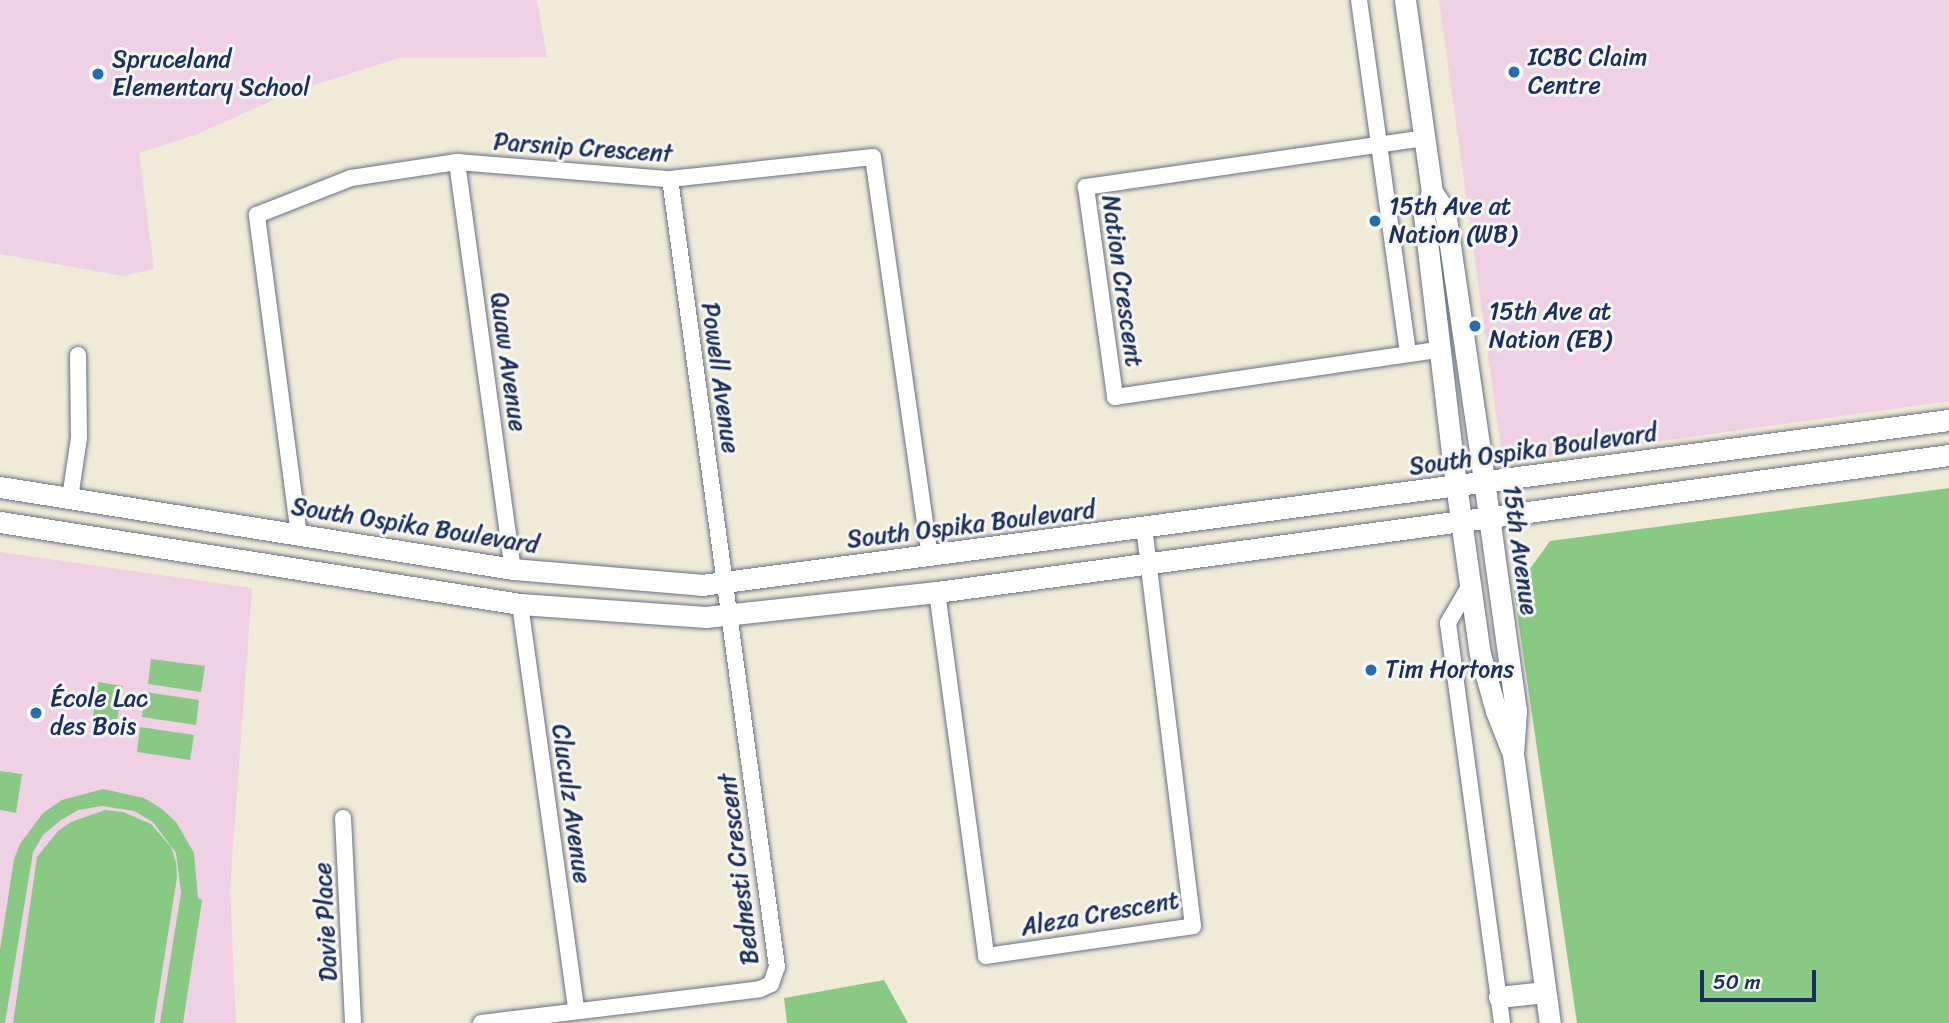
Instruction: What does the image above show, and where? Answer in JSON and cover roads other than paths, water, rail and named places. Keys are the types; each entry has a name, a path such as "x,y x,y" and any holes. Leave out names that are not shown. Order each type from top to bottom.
{"main road":[{"name":"15th Avenue","path":"1405,0 1432,192 1445,211 1485,483 1516,711 1513,754 1549,1023"},
{"name":"15th Avenue","path":"1432,192 1424,215 1438,351 1470,585 1480,654 1496,711 1513,754"},
{"name":"South Ospika Boulevard","path":"0,487 513,569 702,585 930,557 1949,420"},
{"path":"0,522 520,604 706,617 937,592 1949,455"},
{"path":"1499,997 1545,992"}],"street":[{"path":"1359,0 1408,355"},
{"name":"Nation Crescent","path":"1424,138 1086,187 1115,397 1438,351"},
{"name":"Parsnip Crescent","path":"299,535 257,215 351,178 457,162 670,180 873,157 930,557"},
{"name":"Quaw Avenue","path":"457,162 513,569"},
{"name":"Powell Avenue","path":"670,180 725,583"},
{"path":"70,498 79,438 78,355"},
{"name":"Aleza Crescent","path":"937,592 986,956 1193,926 1144,528"},
{"name":"Bednesti Crescent","path":"481,1023 576,1009 760,989 771,984 777,967 725,583"},
{"path":"1470,585 1448,623 1502,1023"},
{"name":"Cluculz Avenue","path":"520,604 576,1009"},
{"name":"Davie Place","path":"343,818 353,1023"}],"place":[{"name":"ICBC Claim Centre","path":"1514,72"},
{"name":"Spruceland Elementary School","path":"98,74"},
{"name":"15th Ave at Nation (WB)","path":"1375,221"},
{"name":"15th Ave at Nation (EB)","path":"1475,326"},
{"name":"Tim Hortons","path":"1371,670"},
{"name":"École Lac des Bois","path":"36,713"}]}
